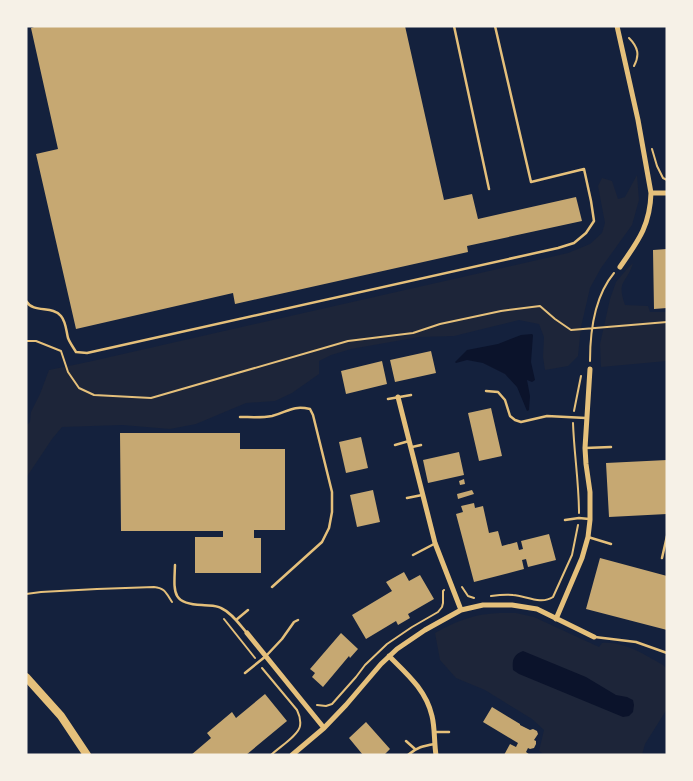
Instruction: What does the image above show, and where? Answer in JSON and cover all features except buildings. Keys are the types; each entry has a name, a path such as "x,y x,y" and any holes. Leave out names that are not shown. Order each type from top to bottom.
{"main road":[{"path":"26,677 61,716 87,755"}],"street":[{"path":"617,26 652,193 646,226 620,267"},
{"path":"652,193 667,193"},
{"path":"556,619 582,558 588,537 590,492 585,448 590,369"},
{"path":"398,397 435,543 461,610"},
{"path":"292,755 324,728 397,649 425,630 461,610 483,605 512,605 537,609 594,637"},
{"path":"247,633 324,728"},
{"path":"389,656 409,675 426,700 432,715 436,755"}],"lane":[{"path":"454,26 489,189"},
{"path":"26,301 37,309 60,314 69,340 76,352 87,353 574,243 586,233 594,221 584,170 531,182 495,26"},
{"path":"486,391 498,392 502,395 510,416 520,422 552,416 586,418"},
{"path":"388,399 411,394"},
{"path":"240,417 272,416 290,408 301,407 310,409 332,492 332,512 329,528 322,542 272,588"},
{"path":"395,444 421,445"},
{"path":"585,448 611,448"},
{"path":"406,498 422,495"},
{"path":"565,520 580,518 590,520"},
{"path":"662,558 667,536"},
{"path":"588,537 611,544"},
{"path":"413,555 435,543"},
{"path":"175,565 174,583 177,597 181,602 220,607 230,613 247,633"},
{"path":"236,620 248,610"},
{"path":"245,673 266,656 282,639 294,622 298,620"},
{"path":"594,637 636,642 667,654"},
{"path":"434,732 449,732"},
{"path":"406,740 415,749"},
{"path":"408,755 420,746 434,744"}],"path":[{"path":"657,166 663,178 667,180"},
{"path":"26,341 36,341 61,351 68,372 79,388 94,395 151,398 348,342 413,333 449,322 540,306 571,330 667,322"},
{"path":"26,594 97,589 160,588 165,591 171,601 177,606"},
{"path":"220,614 297,710 299,715 300,728 271,755"}],"shaded area":[{"path":"637,175 639,200 632,225 601,268 590,288 581,327 578,356 568,366 545,370 543,357 544,337 539,324 519,320 454,336 419,337 351,349 319,361 319,374 292,393 275,401 246,403 196,424 170,429 122,425 62,427 26,478 26,426 30,422 31,412 49,370 568,253 590,244 602,233 605,223 598,186 602,178 612,181 618,199 625,197"},
{"path":"633,263 622,286 625,305 648,306 650,312 667,312 667,361 601,367 600,344 610,299 616,282"},
{"path":"532,334 531,362 535,380 532,382 527,380 530,396 529,410 527,411 517,387 505,374 483,363 467,360 455,362 467,350 498,344 521,335"},
{"path":"499,613 516,613 534,617 599,647 602,643 626,646 663,665 667,669 667,709 645,744 642,755 545,755 539,751 544,730 532,719 485,690 456,678 440,660 435,633 466,619"},
{"path":"523,651 586,677 616,695 633,700 633,712 629,716 623,717 519,674 513,670 513,661 517,654"}]}
